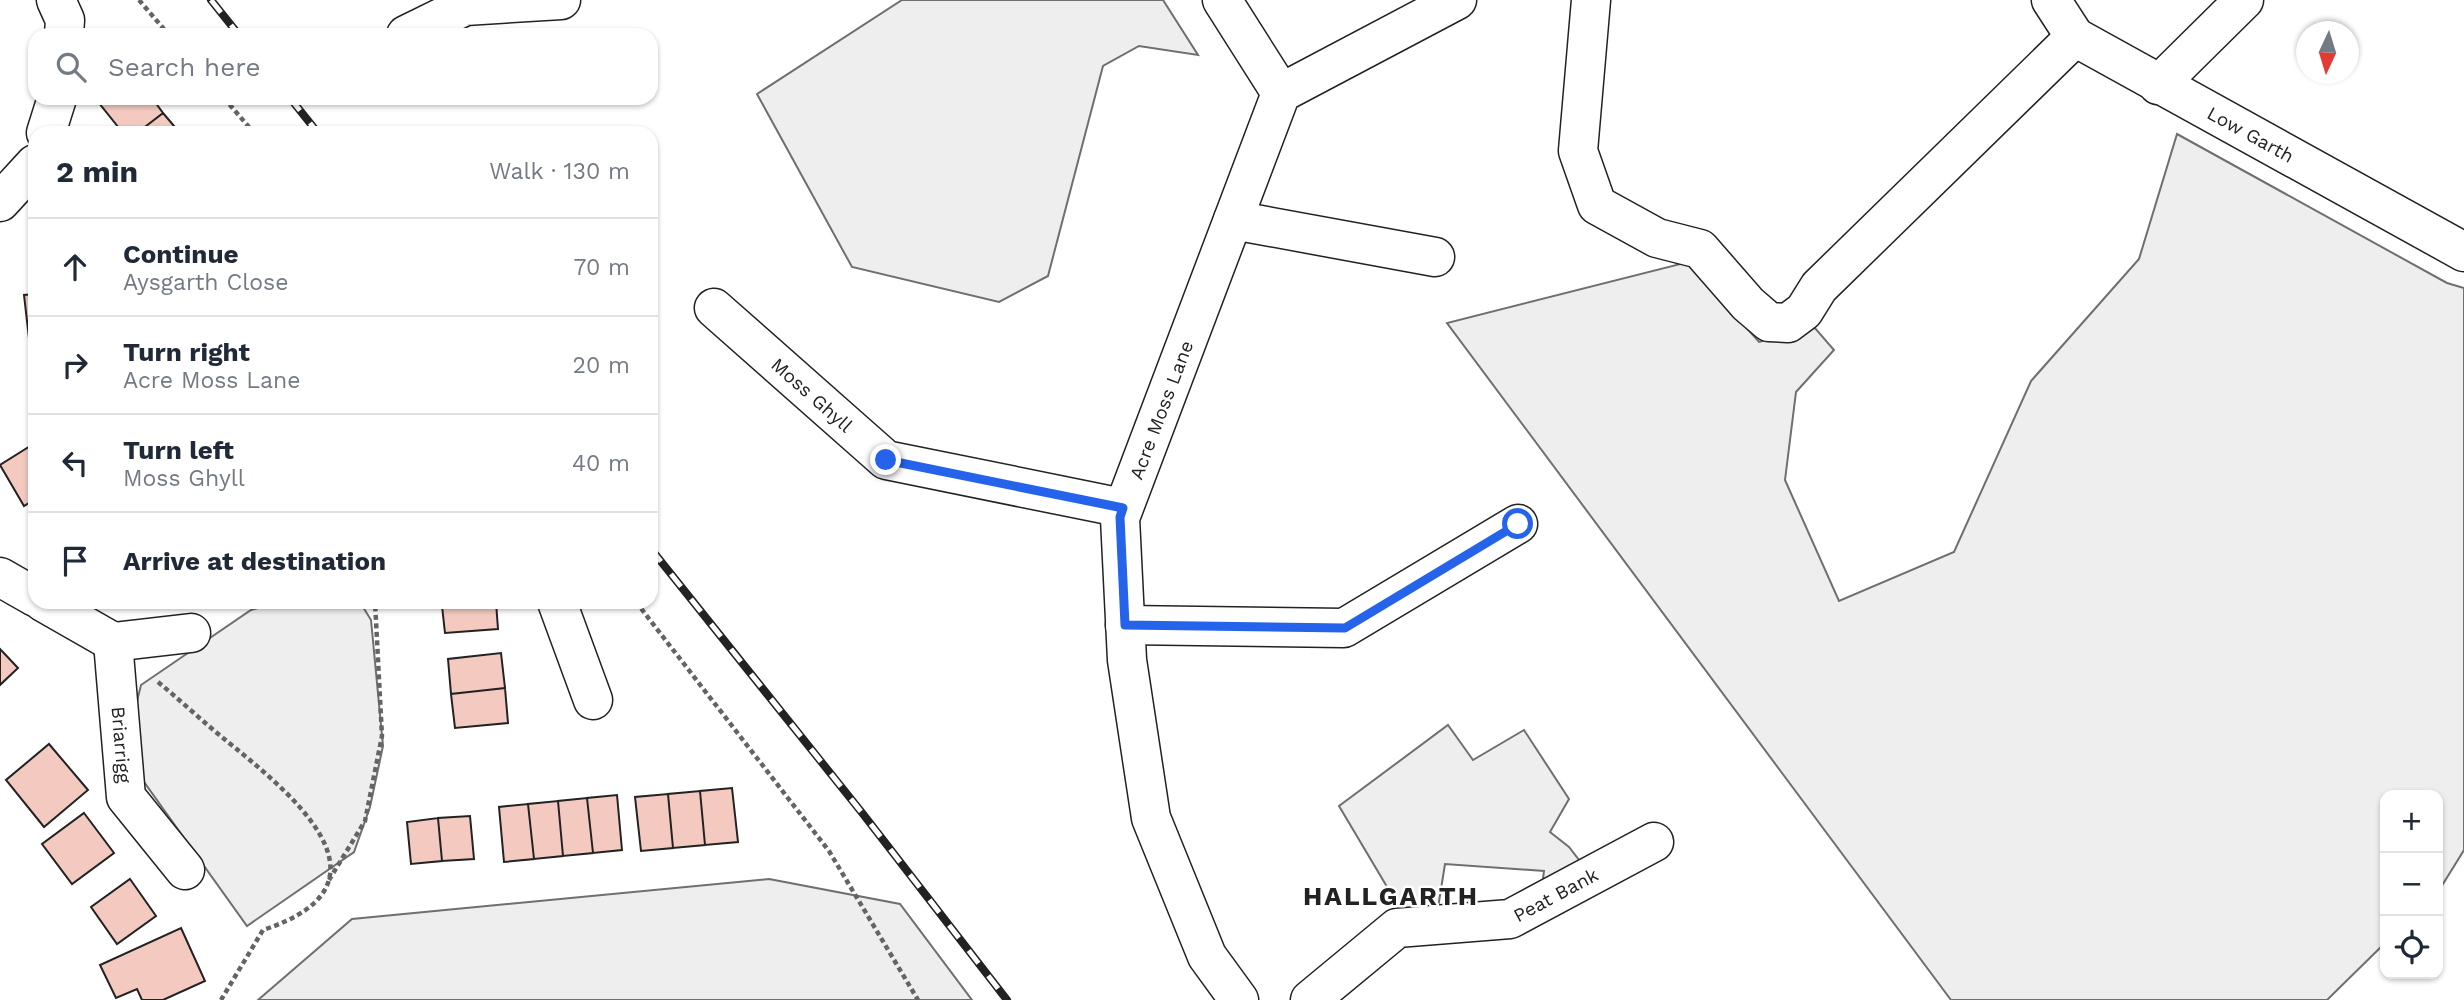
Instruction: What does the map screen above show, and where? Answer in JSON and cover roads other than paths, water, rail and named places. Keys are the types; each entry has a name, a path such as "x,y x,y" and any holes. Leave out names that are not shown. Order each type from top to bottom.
{"street":[{"path":"57,0 65,20 64,28"},
{"path":"420,28 465,6 561,0"},
{"path":"1222,0 1281,93 1457,0"},
{"path":"1591,0 1578,151 1597,205 1657,238 1700,249 1748,304 1769,322 1788,323 1804,311 1819,287 2075,37"},
{"name":"Low Garth","path":"2051,0 2075,37 2464,251"},
{"path":"2158,85 2244,0"},
{"name":"Acre Moss Lane","path":"1239,1000 1207,956 1151,818 1127,660 1120,517 1281,93"},
{"path":"48,126 55,105"},
{"path":"0,202 28,174"},
{"path":"1233,220 1435,257"},
{"name":"Moss Ghyll","path":"714,308 886,460 1123,508"},
{"path":"1125,625 1345,628 1518,524"},
{"path":"0,577 28,593"},
{"path":"55,609 113,642 191,633"},
{"path":"560,609 593,700"},
{"name":"Briarrigg","path":"113,642 126,797 185,870"},
{"name":"Peat Bank","path":"1310,1000 1396,928 1510,919 1654,842"}],"railway":[{"path":"211,0 233,28"},
{"path":"296,105 312,126"},
{"path":"658,558 863,814 1007,1000"}],"district":[{"name":"HALLGARTH","path":"1391,896"}]}
